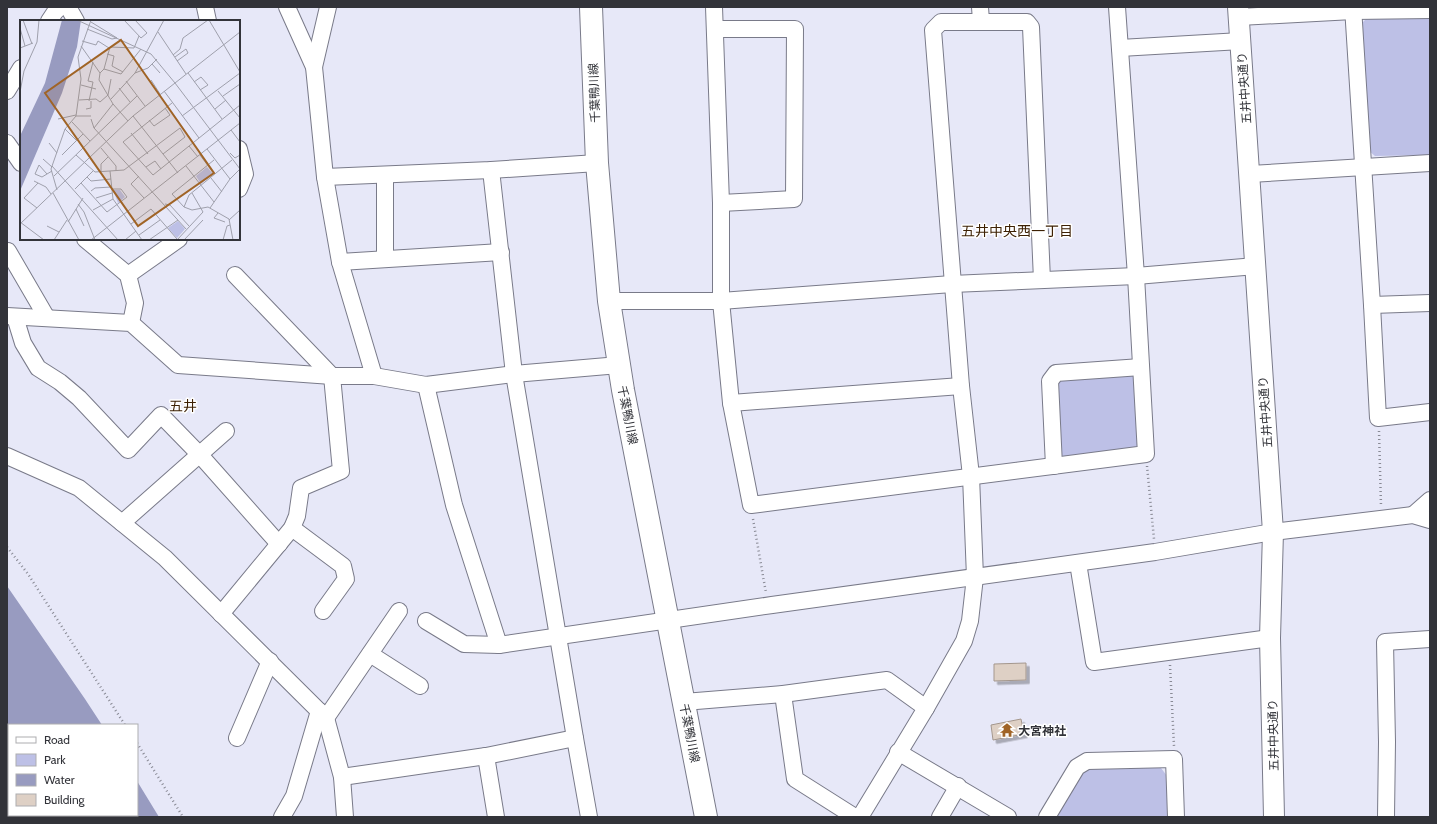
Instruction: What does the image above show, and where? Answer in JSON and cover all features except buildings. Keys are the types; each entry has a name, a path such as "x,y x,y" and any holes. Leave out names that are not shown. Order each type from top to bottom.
{"main road":[{"name":"千葉鴨川線","path":"591,7 597,163 609,301 619,365 706,817"}],"street":[{"path":"50,20 60,7"},
{"path":"68,7 75,20"},
{"path":"205,7 208,20"},
{"path":"287,7 314,67 325,177 340,262 374,376"},
{"path":"314,67 328,7"},
{"path":"714,7 721,203 721,301 731,403 751,505 1146,454 1136,276 1117,7"},
{"path":"1353,9 1378,418 1430,412"},
{"path":"1239,12 1353,9 1430,10"},
{"name":"五井中央通り","path":"1239,12 1273,532 1270,638 1274,817"},
{"path":"860,817 926,708 964,641 970,621 975,577 972,476 961,386 952,284 933,30 941,22 980,14 1027,22 1031,27 1042,280"},
{"path":"715,29 795,29 794,199 721,203"},
{"path":"1120,48 1241,41"},
{"path":"7,91 20,70"},
{"path":"7,143 20,161"},
{"path":"240,154 245,174 240,186"},
{"path":"325,177 491,170 597,163"},
{"path":"1250,174 1430,163"},
{"path":"491,170 514,374 589,817"},
{"path":"385,174 385,259"},
{"path":"86,240 128,275 135,303 131,323"},
{"path":"128,275 178,240"},
{"path":"8,251 47,318"},
{"path":"340,262 501,252"},
{"path":"609,301 721,301 952,284 1136,276 1256,266"},
{"path":"221,614 292,528 297,516 301,488 341,471 332,376 235,275"},
{"path":"1372,305 1430,303"},
{"path":"279,544 200,455 161,415 128,450 79,398 60,382 38,368 23,343 11,316 131,323 178,366 332,376 374,376 426,385 514,374 619,365"},
{"path":"1054,466 1050,381 1056,373 1141,367"},
{"path":"426,385 454,505 499,645"},
{"path":"731,403 961,386"},
{"path":"122,523 226,431"},
{"path":"7,456 79,488 165,558 323,714 342,777 345,817"},
{"path":"1413,515 1430,500"},
{"path":"426,621 464,644 499,645 768,605 1155,552 1273,532 1413,515 1430,520"},
{"path":"292,528 343,566 346,579 323,611"},
{"path":"1078,563 1094,662 1270,638"},
{"path":"282,817 294,796 323,714 370,654 399,611"},
{"path":"1386,817 1387,742 1385,642 1430,639"},
{"path":"370,654 420,686"},
{"path":"237,738 270,661"},
{"path":"684,702 783,694 887,680 926,708"},
{"path":"783,694 795,779 855,817"},
{"path":"342,777 486,756 575,738"},
{"path":"898,752 958,786 1008,817"},
{"path":"486,756 496,817"},
{"path":"1047,817 1077,767 1087,761 1174,759 1176,817"},
{"path":"940,817 958,786"}],"path":[{"path":"1378,418 1381,518"},
{"path":"1146,454 1155,552"},
{"path":"751,505 768,605"},
{"path":"7,547 28,574 124,724"},
{"path":"1170,652 1174,759"},
{"path":"138,745 183,817"}],"green space":[{"path":"1430,17 1430,155 1375,156 1368,150 1359,26 1366,19"},
{"path":"1133,374 1137,378 1139,444 1134,449 1065,458 1058,452 1055,386 1062,378"},
{"path":"1088,768 1161,768 1167,776 1168,817 1055,817 1080,774"}],"water":[{"path":"7,586 101,724 8,724 8,816 138,816 138,783 159,817 7,817"}],"place":[{"name":"大宮神社","path":"1007,730"}],"district":[{"name":"五井中央西一丁目","path":"1017,231"},
{"name":"五井","path":"183,406"}]}
